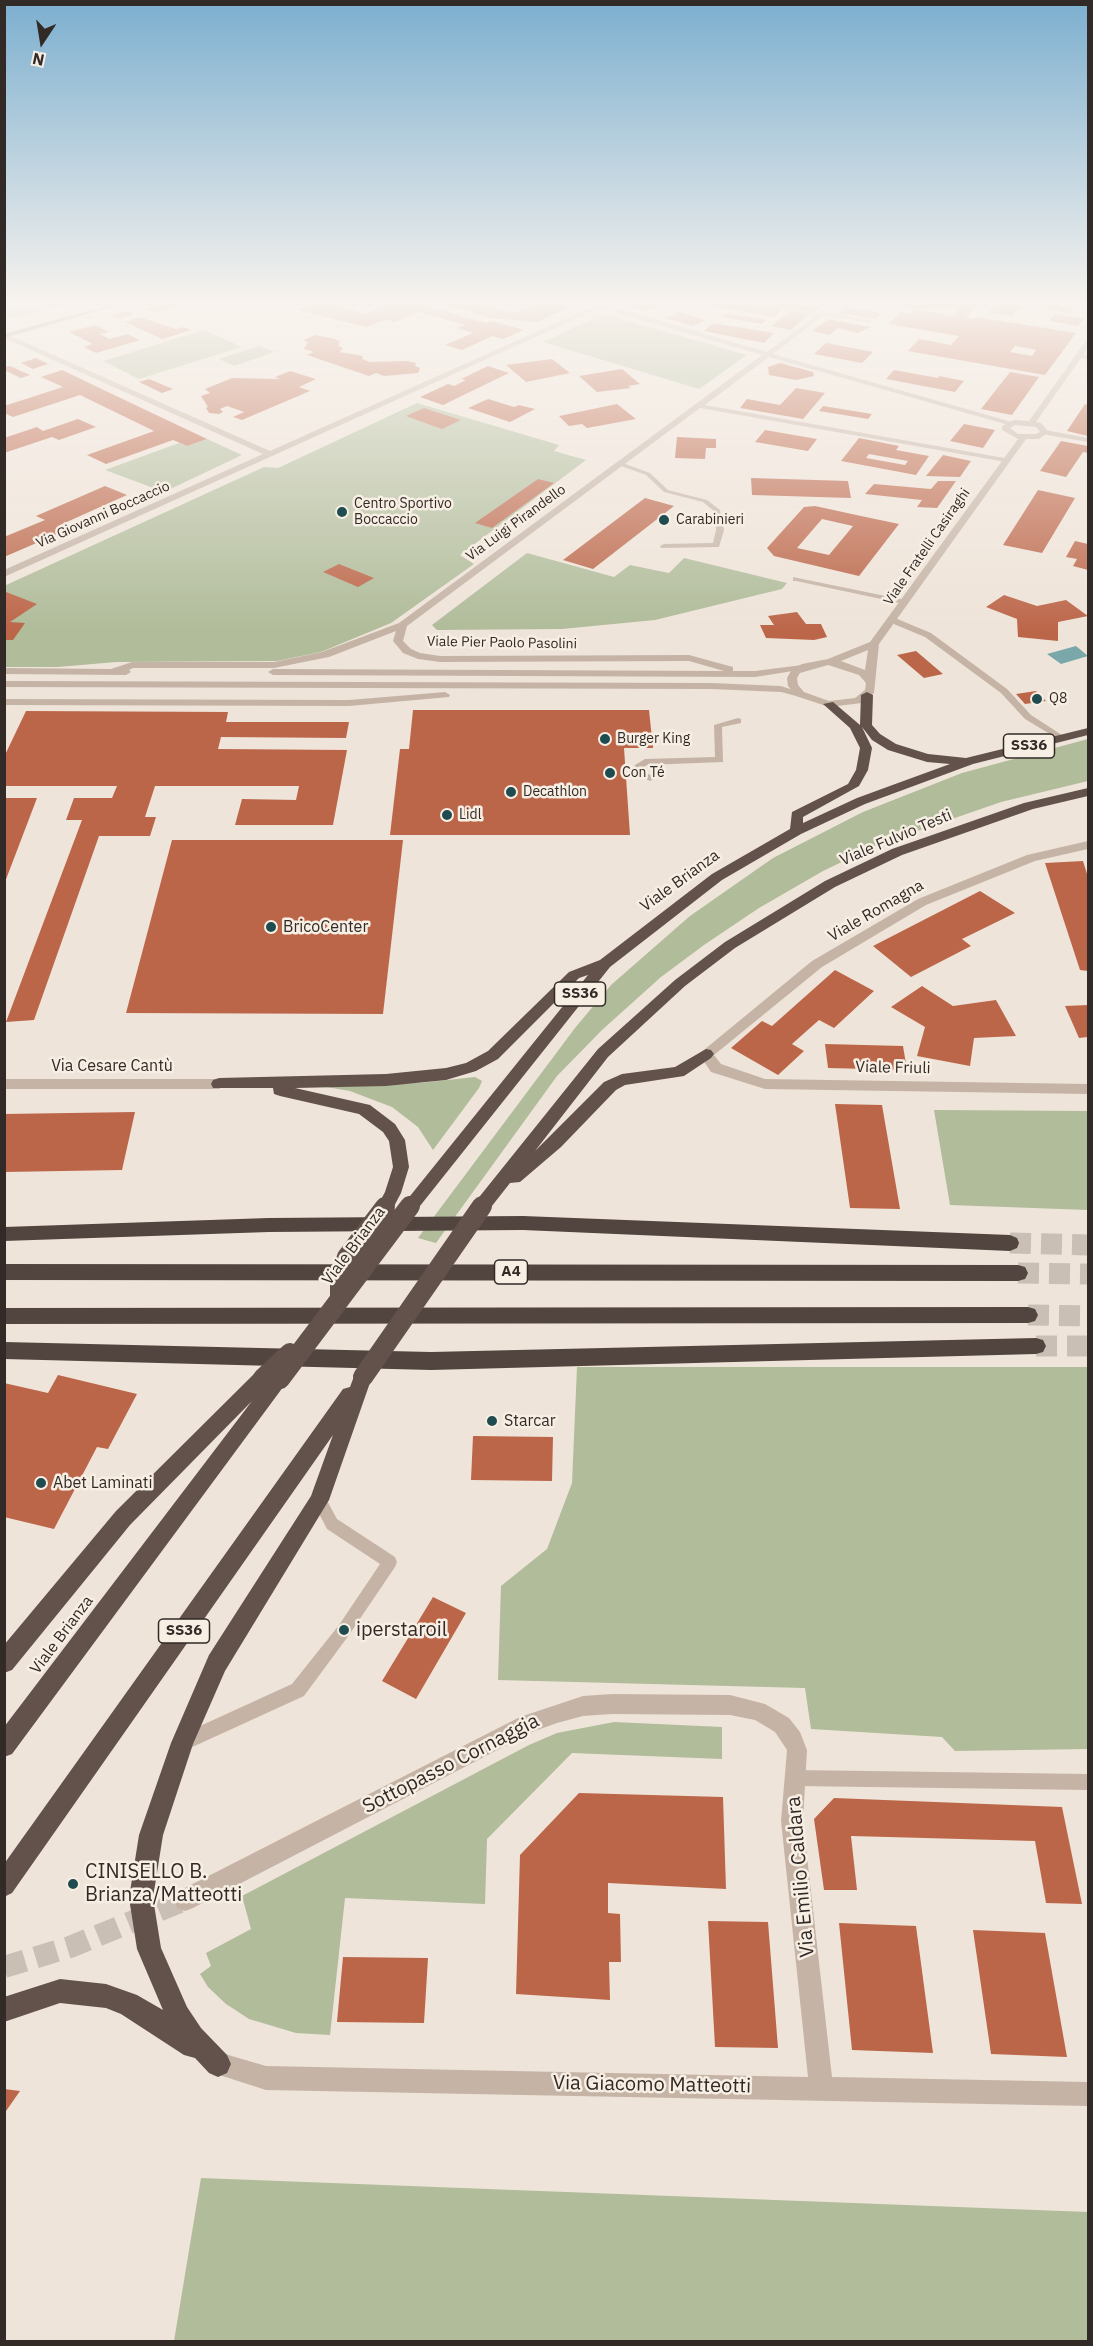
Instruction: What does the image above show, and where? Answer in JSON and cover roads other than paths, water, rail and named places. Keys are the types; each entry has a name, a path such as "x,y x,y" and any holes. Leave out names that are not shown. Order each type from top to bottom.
{"highway":[{"path":"867,695 866,725 876,737 892,747 927,758 969,761"},
{"path":"795,831 797,815 853,786 862,770 866,748 855,726 829,704"},
{"name":"SS36","path":"795,831 861,801 969,761 1089,732"},
{"name":"Viale Fulvio Testi","path":"482,1206 603,1053 665,996 730,945 830,884 897,852 1029,806 1089,792"},
{"name":"Viale Brianza","path":"4,1746 272,1378 325,1319 410,1206 605,964 717,877 795,831"},
{"path":"219,1084 422,1077 471,1067 493,1055 574,975 605,964"},
{"path":"482,1206 555,1143 610,1086 622,1080 679,1072 706,1054"},
{"path":"219,1084 311,1095 364,1109 378,1118 393,1134 400,1152 398,1180 385,1207 347,1257 340,1277 340,1299"},
{"name":"SS36","path":"4,1885 482,1206"},
{"path":"4,1234 269,1226 523,1223 1010,1243"},
{"name":"A4","path":"4,1272 1018,1273"},
{"path":"4,1316 1028,1315"},
{"path":"4,1350 431,1361 1036,1346"},
{"path":"218,2064 192,2037 178,2016 149,1949 141,1890 151,1835 182,1743 218,1663 319,1500 363,1377"},
{"path":"4,1662 123,1518 272,1378"},
{"path":"4,2010 60,1991 106,1996 128,2004 158,2020 218,2064"}],"street":[{"path":"178,412 269,454"},
{"name":"Via Giovanni Boccaccio","path":"4,574 361,412"},
{"name":"Via Luigi Pirandello","path":"402,625 690,412"},
{"path":"737,412 1006,459"},
{"path":"969,412 1009,424 1032,423 1042,427 1045,432"},
{"path":"1032,423 1040,412"},
{"path":"1009,424 1006,426 1007,431 1023,437 1036,437 1045,432 1089,440"},
{"name":"Viale Fratelli Casiraghi","path":"867,695 871,688 869,679 874,644 1023,437"},
{"name":"Viale Pier Paolo Pasolini","path":"115,671 132,665 274,665 325,655 402,625"},
{"name":"Viale Pier Paolo Pasolini","path":"402,625 398,641 407,651 418,656 440,659 689,658 709,662 740,674"},
{"path":"828,662 874,644"},
{"path":"828,662 853,667 869,679"},
{"name":"Viale Pier Paolo Pasolini","path":"4,671 740,674 779,672 828,662"},
{"path":"800,694 793,686 792,678 796,671 806,666"},
{"path":"4,684 711,686 781,689 829,704 851,702 867,695"},
{"path":"4,702 349,703 566,686"},
{"name":"Viale Romagna","path":"706,1054 817,964 922,902 1031,858 1089,845"},
{"name":"Viale Friuli","path":"706,1054 716,1068 765,1084 1089,1089"},
{"name":"Via Cesare Cantù","path":"4,1084 219,1084"},
{"name":"Sottopasso Cornaggia","path":"185,1900 527,1724 583,1706 730,1705 758,1711 782,1725 793,1739 797,1750 795,1778"},
{"name":"Via Emilio Caldara","path":"795,1778 792,1821 821,2088"},
{"name":"Via Giacomo Matteotti","path":"218,2064 266,2078 1089,2094"}],"lane":[{"path":"620,464 648,474 666,491 705,501 718,511 720,530 716,545 664,546"},
{"path":"796,579 905,602"},
{"path":"892,620 928,635 1004,691 1028,717 1062,737"},
{"path":"650,778 638,773 638,767 645,762 720,760 718,725 738,721"},
{"path":"182,1743 298,1690 345,1630 390,1562 332,1524 319,1500"},
{"name":"Via Emilio Caldara","path":"795,1778 1089,1782"}],"water":[{"path":"1076,646 1088,656 1061,664 1047,654"}],"tunnel":[{"path":"1010,1243 1088,1245"},
{"path":"1018,1273 1088,1274"},
{"path":"1028,1315 1088,1316"},
{"path":"1036,1346 1088,1346"},
{"path":"4,1967 70,1947 185,1900"}],"place":[{"name":"Centro Sportivo Boccaccio","path":"342,512"},
{"name":"Carabinieri","path":"664,520"},
{"name":"Q8","path":"1037,699"},
{"name":"Burger King","path":"605,739"},
{"name":"Con Té","path":"610,773"},
{"name":"Decathlon","path":"511,792"},
{"name":"Lidl","path":"447,815"},
{"name":"BricoCenter","path":"271,927"},
{"name":"Starcar","path":"492,1421"},
{"name":"Abet Laminati","path":"41,1483"},
{"name":"iperstaroil","path":"344,1630"},
{"name":"CINISELLO B. Brianza/Matteotti","path":"73,1884"}]}
